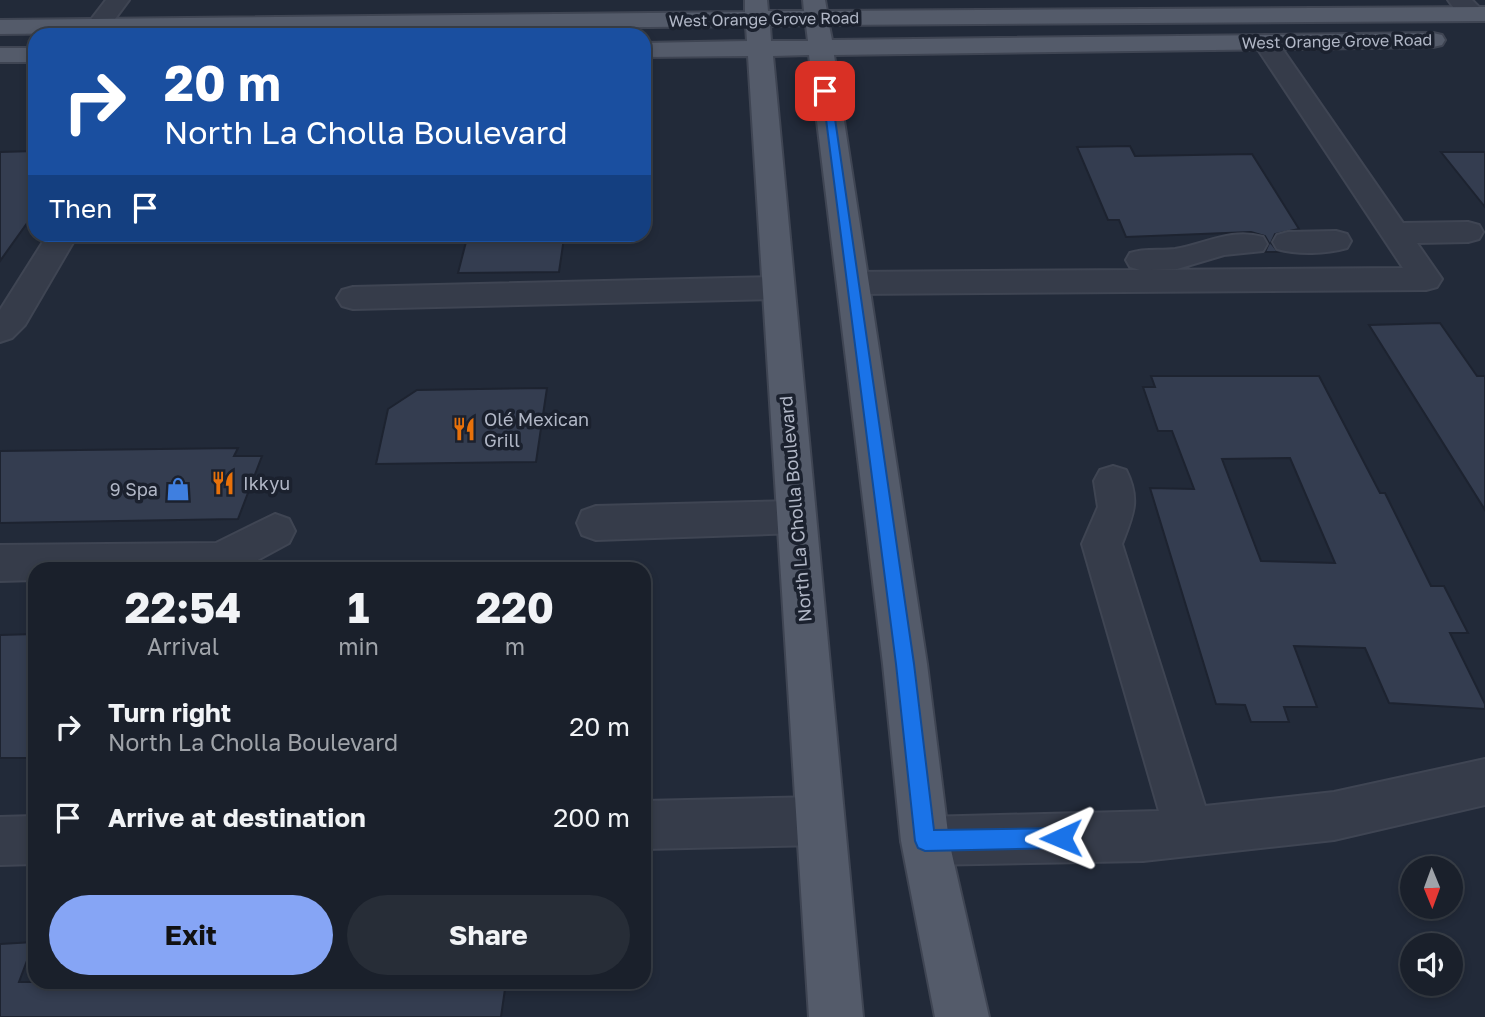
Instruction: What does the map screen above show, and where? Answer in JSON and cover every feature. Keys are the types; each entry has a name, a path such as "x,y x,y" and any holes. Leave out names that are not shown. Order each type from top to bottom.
{"main road":[{"name":"West Orange Grove Road","path":"314,28 817,22 1473,9"},
{"name":"West Orange Grove Road","path":"651,48 757,22"},
{"name":"North La Cholla Boulevard","path":"757,22 836,1017"},
{"name":"West Orange Grove Road","path":"817,22 1265,42 1457,39"},
{"path":"817,22 905,664 925,841 962,1017"},
{"name":"West Orange Grove Road","path":"0,27 28,28"},
{"path":"0,40 28,40"},
{"path":"0,55 28,55"}],"street":[{"path":"95,28 118,0"},
{"path":"853,283 1426,279 1265,42"},
{"path":"1394,233 1468,232"},
{"path":"1288,242 1336,241"},
{"path":"0,330 13,317 58,242"},
{"path":"1104,260 1177,259 1222,245 1252,244"},
{"path":"353,298 777,288"},
{"path":"1113,481 1117,507 1102,544 1189,832"},
{"path":"596,523 797,517"},
{"path":"110,562 219,560 275,531"},
{"path":"0,564 28,563"},
{"path":"925,841 1143,836 1189,832 1334,816 1485,782"},
{"path":"651,825 819,821"},
{"path":"0,841 28,840"}],"building":[{"path":"1130,146 1135,156 1252,154 1299,229 1275,234 1271,243 1278,252 1265,252 1269,243 1265,236 1251,232 1126,237 1119,220 1108,220 1077,147"},
{"path":"28,151 28,222 0,261 0,152"},
{"path":"1441,152 1485,152 1485,207"},
{"path":"466,242 563,242 559,272 458,273"},
{"path":"1440,323 1477,376 1485,376 1485,510 1369,325"},
{"path":"1151,376 1319,376 1380,493 1385,493 1431,586 1444,586 1468,633 1450,633 1485,709 1389,703 1365,648 1294,646 1317,707 1284,707 1289,722 1251,722 1245,705 1216,704 1150,488 1194,489 1172,431 1158,431 1143,387 1155,387","holes":["1290,458 1335,563 1261,561 1222,459"]},
{"path":"547,388 536,462 376,464 388,409 417,390"},
{"path":"238,448 234,456 262,456 238,519 0,523 0,451"},
{"path":"28,634 28,758 0,758 0,635"},
{"path":"28,942 28,958 19,982 28,982 28,989 505,989 501,1017 0,1017 0,944"}],"place":[{"name":"Olé Mexican Grill","path":"464,429"},
{"name":"Ikkyu","path":"223,483"},
{"name":"9 Spa","path":"178,489"}],"route":[{"path":"825,91 905,664 925,841 1061,838"}]}
